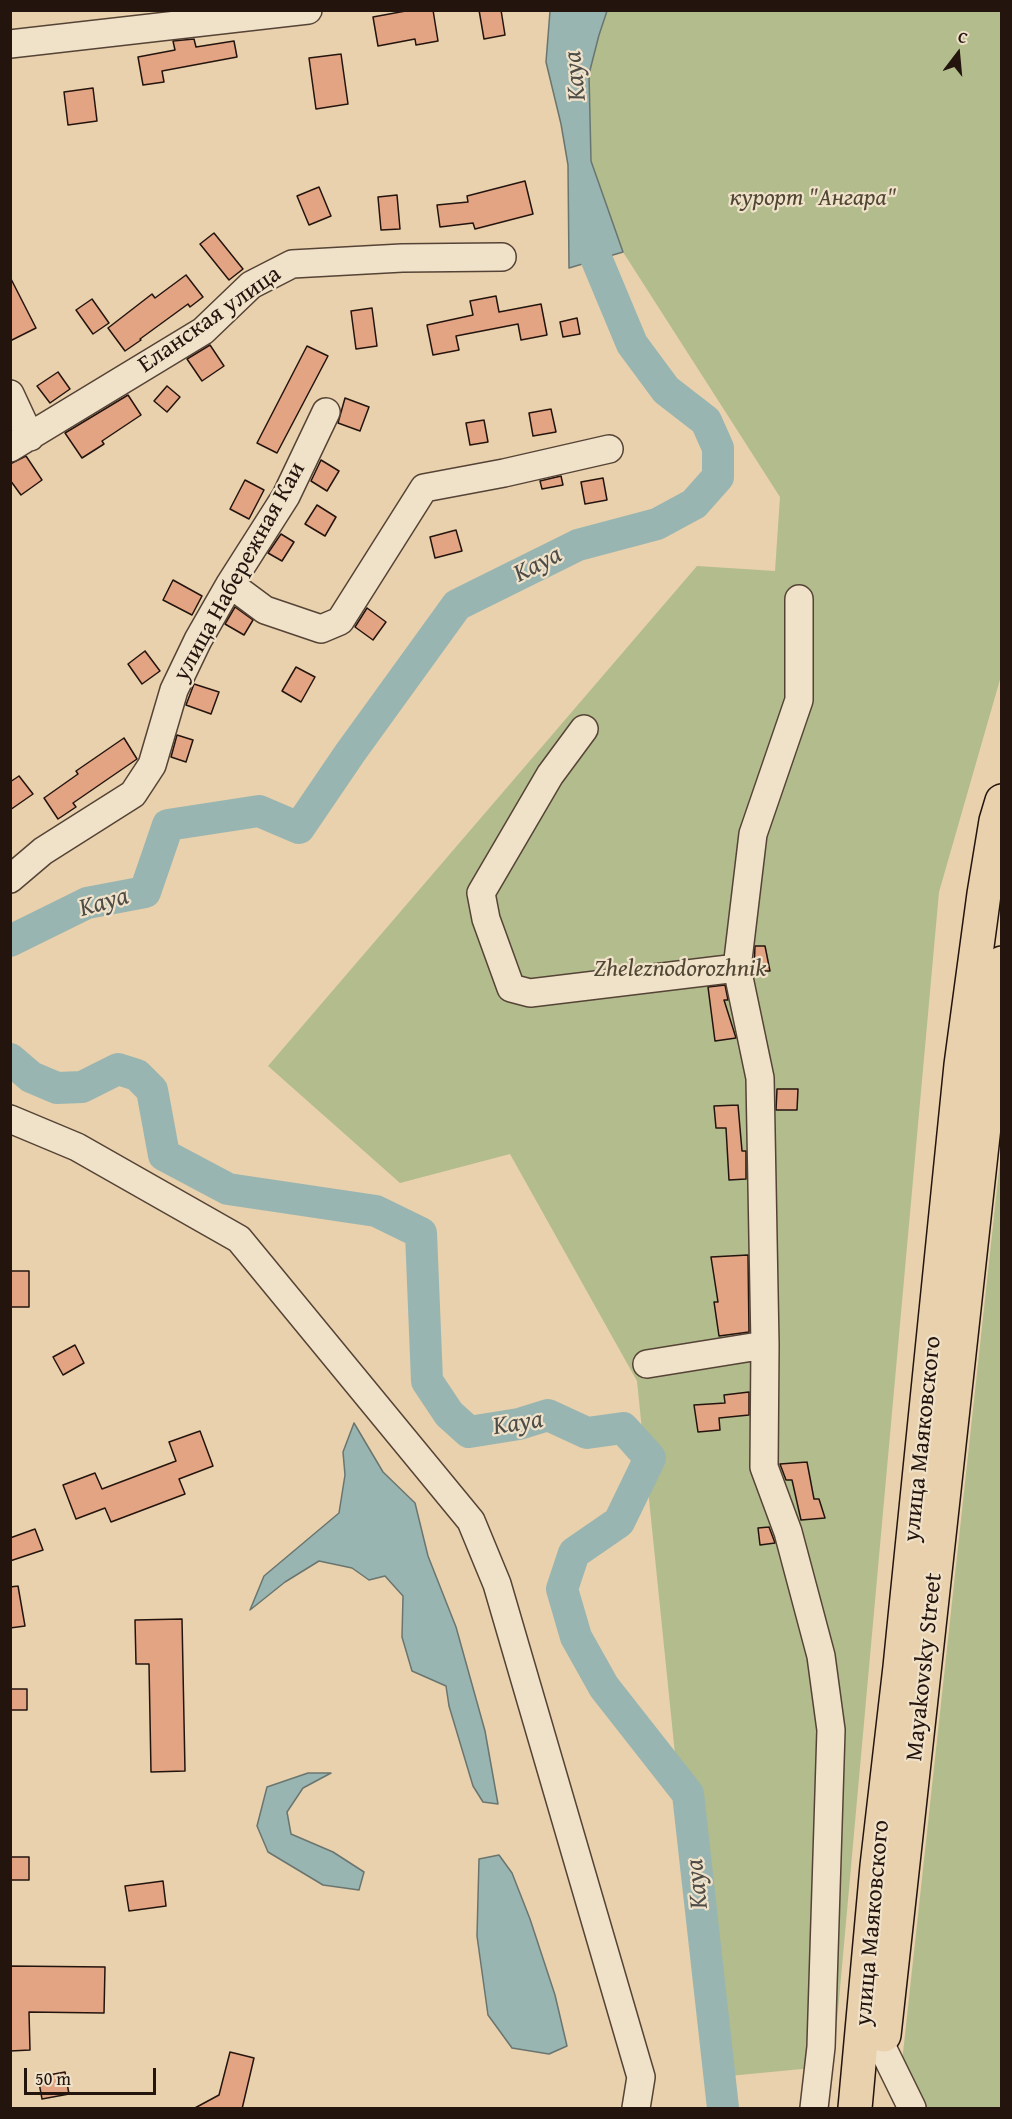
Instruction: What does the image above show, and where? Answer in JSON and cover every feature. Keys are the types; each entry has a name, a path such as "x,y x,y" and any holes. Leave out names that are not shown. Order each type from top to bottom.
{"main road":[{"name":"улица Маяковского","path":"857,2094 877,1866 900,1667 961,1065 984,894 996,821 1002,801"},
{"name":"Mayakovsky Street","path":"883,2049 1002,963"},
{"name":"улица Маяковского","path":"876,2109 883,2049"}],"street":[{"path":"10,44 308,10"},
{"name":"Еланская улица","path":"20,442 203,331 252,285 292,264 402,258 502,257"},
{"path":"10,394 20,442"},
{"name":"улица Набережная Каи","path":"10,879 43,850 133,794 152,765 174,690 198,640 230,584 286,496 327,412"},
{"path":"230,584 265,610 321,629 340,621 424,489 609,449"},
{"path":"799,599 799,700 753,834 737,968 760,1078 765,1345 764,1467 788,1532 821,1656 831,1730 821,2046 815,2109 857,2094"},
{"path":"584,729 550,775 481,892 486,919 511,988 530,993 737,968"},
{"path":"10,1119 77,1147 239,1239 471,1521 497,1584 640,2078 636,2109"},
{"path":"647,1364 765,1345"},
{"path":"883,2049 912,2109"}],"green space":[{"name":"Zheleznodorozhnik","path":"607,11 1001,11 1001,676 939,892 833,2066 708,2078 637,1381 510,1154 400,1183 268,1066 697,566 775,571 780,497 623,252 591,161 589,74"},
{"path":"1001,1152 1001,2108 897,2108"}],"water":[{"path":"550,11 607,11 589,74 591,161 623,252 569,268 568,165 546,62"},
{"path":"354,1423 383,1472 415,1503 428,1556 456,1627 485,1731 498,1804 483,1802 473,1786 449,1706 446,1686 412,1671 402,1637 403,1596 385,1576 369,1580 352,1568 319,1561 285,1582 250,1610 264,1576 339,1513 345,1475 343,1452"},
{"path":"308,1773 331,1773 303,1788 287,1812 291,1834 333,1852 364,1872 359,1890 323,1885 268,1852 257,1826 267,1787"},
{"path":"499,1855 512,1873 555,1995 567,2046 549,2054 512,2048 488,2015 477,1936 479,1859"}],"building":[{"path":"411,10 433,10 438,41 416,45 415,39 378,46 373,17"},
{"path":"479,10 501,10 505,35 484,39"},
{"path":"194,39 196,47 234,41 237,57 162,71 164,82 143,85 138,57 175,50 173,41"},
{"path":"341,54 348,104 316,109 309,58"},
{"path":"93,88 97,121 68,125 64,92"},
{"path":"525,181 533,214 475,229 473,223 440,227 437,205 468,202 467,196"},
{"path":"319,187 331,216 309,225 297,196"},
{"path":"397,195 400,229 381,230 378,197"},
{"path":"214,233 243,269 229,280 200,244"},
{"path":"186,275 203,297 190,307 188,304 125,351 108,328 152,294 155,298"},
{"path":"10,277 36,328 10,341"},
{"path":"496,296 499,312 541,304 547,335 521,340 518,324 456,336 459,350 433,355 427,325 473,315 470,301"},
{"path":"92,299 109,323 93,334 76,310"},
{"path":"372,308 377,346 356,349 351,311"},
{"path":"577,318 580,334 563,337 560,322"},
{"path":"210,345 224,366 202,381 187,359"},
{"path":"307,346 328,356 277,453 257,443"},
{"path":"58,372 70,389 50,403 37,386"},
{"path":"167,386 180,397 167,412 154,401"},
{"path":"128,395 141,415 102,441 104,444 82,458 65,433"},
{"path":"345,398 369,407 360,431 338,423"},
{"path":"551,409 556,432 533,436 529,413"},
{"path":"484,420 488,442 470,445 466,423"},
{"path":"26,456 42,480 21,495 10,480 10,464"},
{"path":"321,460 339,471 327,491 311,481"},
{"path":"561,476 563,485 542,489 540,481"},
{"path":"603,478 607,500 585,504 581,482"},
{"path":"245,480 264,490 249,519 230,509"},
{"path":"317,505 336,517 325,536 305,524"},
{"path":"456,530 462,551 435,558 430,537"},
{"path":"281,534 294,542 282,561 268,553"},
{"path":"173,580 202,596 192,615 163,600"},
{"path":"235,607 253,620 244,635 225,624"},
{"path":"367,608 386,622 373,640 355,627"},
{"path":"145,651 160,671 142,684 128,664"},
{"path":"296,667 315,677 301,702 282,691"},
{"path":"194,684 219,692 211,714 186,705"},
{"path":"177,735 193,740 186,762 171,757"},
{"path":"124,738 137,759 73,803 76,807 58,819 44,798 78,774 76,771"},
{"path":"19,776 33,794 10,810 10,782"},
{"path":"755,946 765,946 770,971 754,971"},
{"path":"725,985 728,1000 724,1000 736,1038 715,1041 708,987"},
{"path":"777,1089 798,1089 797,1110 776,1110"},
{"path":"738,1105 742,1151 746,1151 746,1179 729,1180 726,1128 716,1128 714,1106"},
{"path":"748,1255 749,1332 719,1336 714,1302 718,1302 711,1257"},
{"path":"10,1271 29,1271 29,1307 10,1307"},
{"path":"75,1345 84,1363 63,1375 53,1357"},
{"path":"749,1392 749,1415 719,1418 720,1430 698,1432 694,1405 725,1403 724,1395"},
{"path":"200,1431 213,1466 179,1479 185,1494 111,1522 105,1508 76,1519 63,1485 95,1473 102,1489 176,1461 169,1442"},
{"path":"807,1462 814,1499 819,1499 825,1518 801,1520 792,1480 786,1480 780,1464"},
{"path":"769,1527 775,1543 760,1545 758,1528"},
{"path":"35,1529 43,1550 10,1561 10,1538"},
{"path":"18,1586 25,1626 10,1628 10,1587"},
{"path":"182,1619 185,1771 151,1772 149,1664 136,1664 135,1620"},
{"path":"10,1689 27,1689 27,1710 10,1710"},
{"path":"10,1857 29,1857 29,1880 10,1880"},
{"path":"163,1881 166,1906 129,1911 125,1886"},
{"path":"10,1966 105,1967 104,2013 29,2012 30,2050 10,2051"},
{"path":"230,2052 254,2058 242,2109 193,2109 219,2095"},
{"path":"65,2072 69,2094 42,2099 38,2077"}],"waterway":[{"name":"Kaya","path":"10,941 87,903 145,892 168,825 259,811 299,828 457,605 578,545 657,524 694,504 718,477 718,448 706,421 666,390 632,344 594,253 590,217"},
{"name":"Kaya","path":"10,1059 31,1077 57,1088 82,1087 118,1069 137,1075 152,1090 164,1155 228,1189 376,1211 421,1233 427,1381 449,1414 469,1432 519,1424 548,1415 587,1433 623,1428 650,1458 619,1522 574,1553 562,1589 576,1637 604,1687 688,1794 723,2108"}],"park label":[{"name":"курорт \"Ангара\"","path":"813,199"}]}
